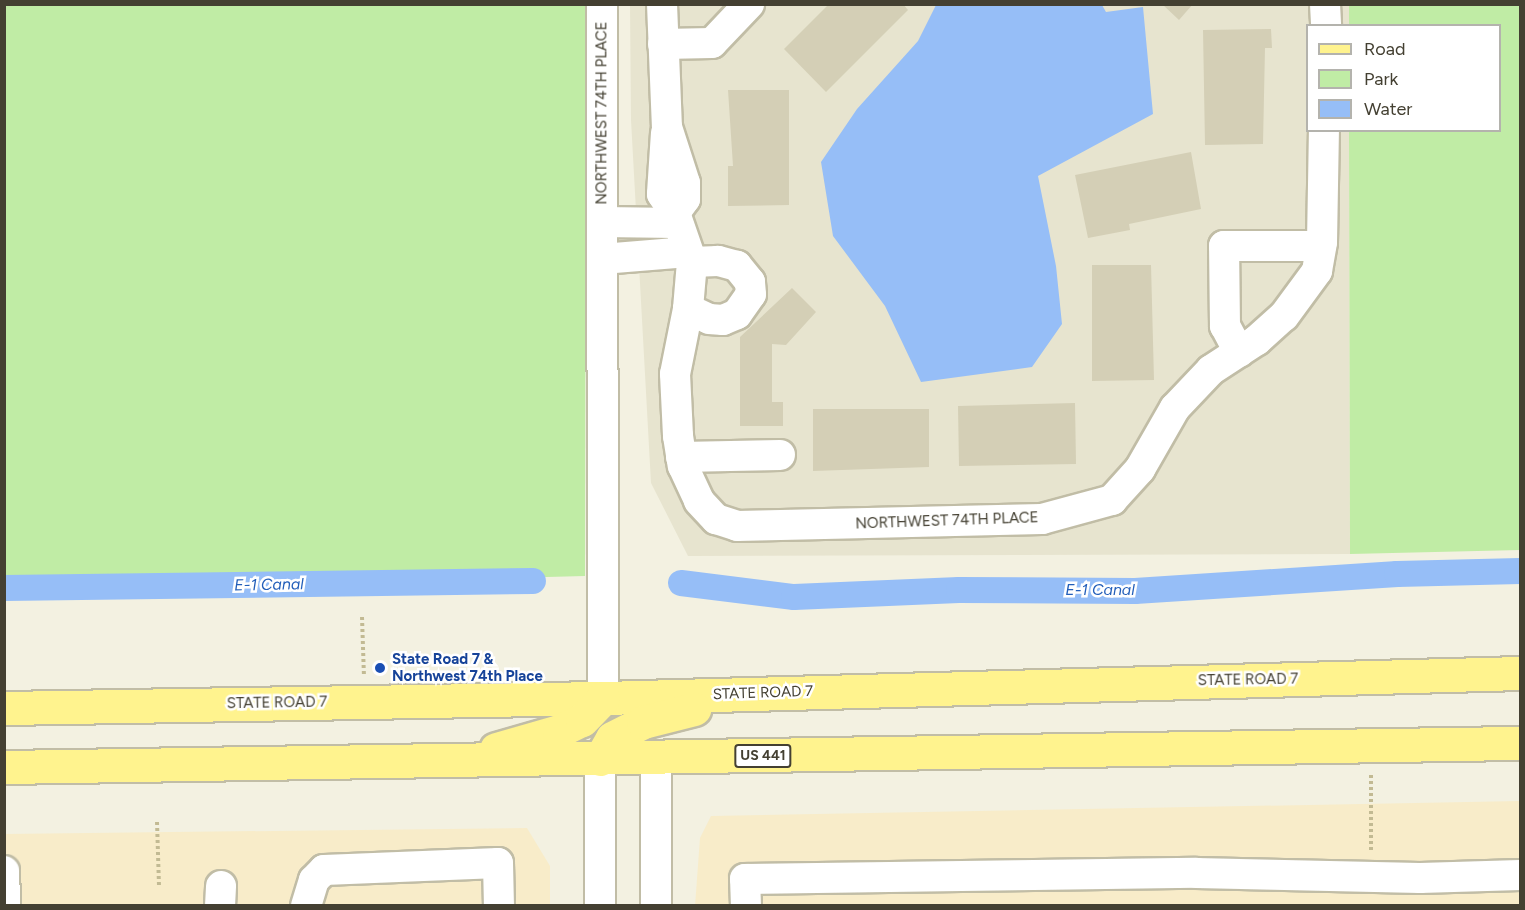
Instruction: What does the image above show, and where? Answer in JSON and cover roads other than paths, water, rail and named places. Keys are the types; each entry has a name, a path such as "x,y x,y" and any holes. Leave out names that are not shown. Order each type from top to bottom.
{"main road":[{"name":"STATE ROAD 7","path":"4,708 603,698 1521,673"},
{"path":"600,759 612,738 643,722 757,693"},
{"path":"451,761 559,731 582,720 603,698"},
{"name":"US 441","path":"4,767 1521,743"}],"street":[{"name":"NORTHWEST 74TH PLACE","path":"602,4 603,698"},
{"path":"662,4 667,127 661,185 663,200 676,218"},
{"path":"663,45 712,43 749,4"},
{"path":"1325,4 1326,24"},
{"name":"NORTHWEST 74TH PLACE","path":"602,222 676,218 690,257 688,309 675,374 681,457 699,501 716,519 737,526 1042,519 1112,500 1140,469 1174,408 1211,370 1239,352 1284,316 1303,293 1317,271 1321,246 1324,132"},
{"path":"1239,352 1225,326 1224,246 1321,246"},
{"path":"602,259 690,257 718,261 737,266 750,282 751,294 737,314 723,320 709,320 688,309"},
{"path":"681,457 780,455"},
{"path":"656,758 656,906"},
{"path":"600,759 600,906"},
{"path":"306,906 314,880 324,870 498,863 499,906"},
{"path":"4,871 5,906"},
{"path":"746,906 745,879 1196,873 1373,878 1521,875"}],"water":[{"path":"936,5 1102,5 1106,12 1143,7 1153,114 1038,176 1056,266 1062,324 1032,367 921,382 885,306 833,236 821,162 857,109 918,41"}],"waterway":[{"name":"E-1 Canal","path":"681,583 794,597 959,590 1135,591 1397,574 1520,571"},
{"name":"E-1 Canal","path":"4,588 533,581"}],"place":[{"name":"State Road 7 & Northwest 74th Place","path":"380,668"}]}
